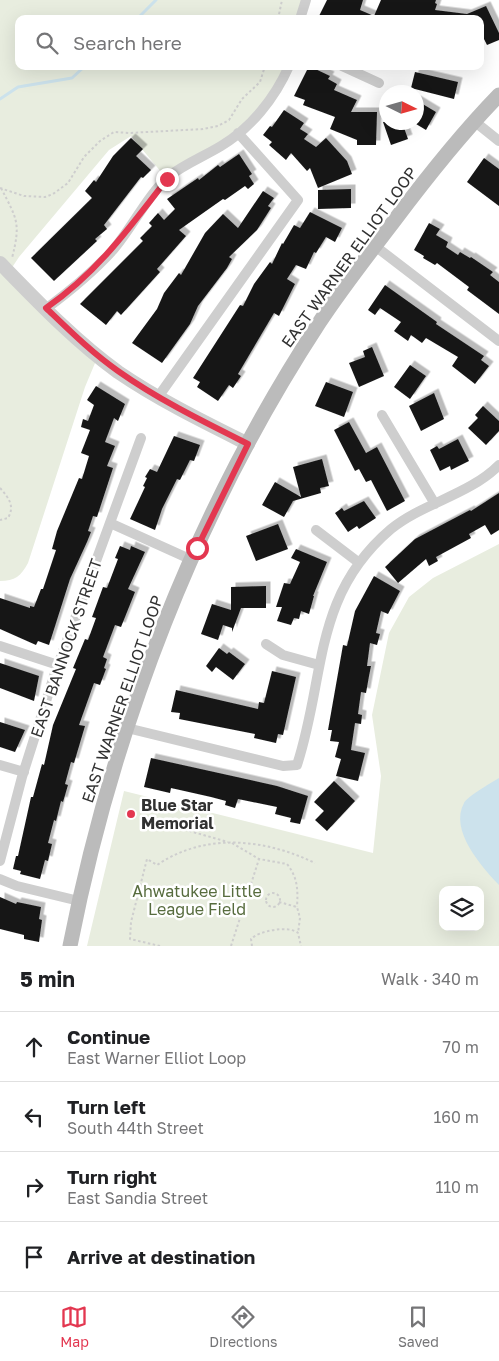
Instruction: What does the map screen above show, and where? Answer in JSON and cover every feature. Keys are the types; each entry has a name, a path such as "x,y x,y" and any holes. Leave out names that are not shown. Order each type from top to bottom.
{"main road":[{"name":"EAST WARNER ELLIOT LOOP","path":"70,946 102,809 127,728 162,628 192,560 248,444 320,323 375,246 474,121 499,94"}],"street":[{"path":"301,15 306,0"},
{"path":"46,308 64,296 112,250 167,179 179,169 222,145 250,124 270,99 287,70"},
{"path":"351,70 379,83"},
{"path":"474,121 499,141"},
{"path":"158,398 298,200 238,133"},
{"path":"375,246 499,341"},
{"path":"4,268 83,344 118,371 158,398 248,444"},
{"path":"382,415 435,504"},
{"name":"EAST BANNOCK STREET","path":"0,861 24,772 58,666 141,438"},
{"path":"127,728 283,766 298,765 332,613 343,587 358,562 392,528 492,473 499,465"},
{"path":"110,523 192,560"},
{"path":"316,530 358,562"},
{"path":"266,644 283,655 319,665"},
{"path":"0,646 58,666"},
{"path":"0,765 24,772"},
{"path":"0,880 79,901"}],"path":[{"path":"279,15 282,0"},
{"path":"0,188 24,196 45,197 53,194 68,183 84,157 100,141 114,132 129,133 203,129 218,126 229,120 242,99 260,82 264,70"},
{"path":"0,188 16,216 18,229 4,268"},
{"path":"0,488 12,504 12,512 8,518 0,520"},
{"path":"165,824 231,842 259,859 280,862 290,869 298,888 297,907 300,918 298,933 301,946"},
{"path":"160,946 130,939 132,922 148,859 157,865 178,852 241,841 283,849 315,863"},
{"path":"231,946 259,859"},
{"path":"273,892 278,893 279,902 273,907 269,906 265,901 267,895 273,892"},
{"path":"279,902 297,907"},
{"path":"252,946 251,939 254,935 276,929 290,928 298,933"}],"green space":[{"path":"0,0 306,0 301,15 15,15 15,70 286,70 250,124 167,179 131,136 109,150 19,257 9,272 98,356 85,387 28,563 17,577 0,581"},
{"name":"Ahwatukee Little League Field","path":"499,544 499,946 87,946 124,791 373,853 381,776 372,715 389,633 409,597 433,578"}],"water":[{"path":"499,778 499,885 469,847 461,825 460,813 466,800"}],"building":[{"path":"327,0 363,0 360,10 372,15 320,15"},
{"path":"381,0 436,0 435,10 467,14 486,6 499,33 499,40 487,45 484,39 484,15 374,15"},
{"path":"307,70 317,70 330,76 328,79 337,84 334,90 357,100 351,112 377,112 376,145 357,145 357,140 330,129 335,117 303,105 305,100 294,96"},
{"path":"415,72 458,82 454,99 424,91 424,85 412,85"},
{"path":"424,105 436,112 426,130 424,129"},
{"path":"284,110 304,123 300,129 308,134 304,139 316,147 326,138 347,161 352,174 318,188 310,168 307,171 291,153 286,160 269,145 272,142 263,135 270,126 272,127"},
{"path":"386,130 405,130 408,139 391,145"},
{"path":"131,138 143,149 136,156 151,170 143,178 141,177 104,225 107,229 95,239 97,241 54,281 31,258 92,198 85,191 94,180 96,182 113,156"},
{"path":"239,154 252,174 249,176 254,184 248,189 245,186 225,200 223,199 179,230 186,236 157,269 160,272 121,315 117,311 106,325 80,304 143,241 140,238 152,226 149,223 158,213 164,220 175,209 167,199 198,178 199,180 218,165 220,167"},
{"path":"484,158 499,169 499,206 467,182"},
{"path":"351,189 351,208 318,209 318,190"},
{"path":"263,191 274,198 268,206 271,208 257,230 229,257 232,259 227,268 198,306 190,324 162,363 132,343 157,309 164,293 179,273 181,275 205,233 223,214 238,228"},
{"path":"310,212 342,228 335,242 326,237 316,253 314,252 306,269 296,265 287,279 295,284 279,316 274,313 238,374 241,376 233,388 229,385 218,401 197,387 200,382 193,378 240,305 243,306 254,284 270,262 272,264 282,243 294,225 300,228"},
{"path":"429,223 440,229 436,235 448,242 446,247 458,255 460,252 471,257 493,272 490,275 499,282 499,314 467,290 469,287 437,263 435,265 414,250"},
{"path":"385,285 437,322 436,324 484,356 481,360 489,366 475,384 452,366 458,357 426,338 422,343 411,335 408,341 394,331 401,322 380,308 375,315 368,310"},
{"path":"372,347 384,376 359,387 349,363 365,357 363,351"},
{"path":"410,365 426,376 410,399 394,387"},
{"path":"326,382 353,392 344,417 315,406"},
{"path":"96,386 125,404 118,421 114,418 105,442 115,446 107,466 113,468 97,517 93,516 88,531 91,532 70,579 49,645 38,641 36,645 0,629 0,598 30,608 30,606 34,607 41,589 43,589 56,550 52,549 57,531 79,478 82,479 89,456 81,453 90,430 81,427 83,419 88,421 94,405 87,400"},
{"path":"434,393 444,419 421,431 409,406"},
{"path":"483,406 499,421 499,431 486,445 468,428 478,418 475,415"},
{"path":"349,422 366,453 377,447 405,501 387,511 371,480 366,482 359,469 355,471 334,430"},
{"path":"174,436 200,445 194,461 190,460 180,480 177,479 162,509 155,530 130,519 145,487 143,486 147,478 145,477 150,469 157,472"},
{"path":"458,439 469,461 451,470 450,466 440,471 430,450 437,446 439,449"},
{"path":"322,459 329,486 320,488 321,493 293,501 284,517 262,505 275,482 301,497 293,467"},
{"path":"499,493 499,530 491,535 485,525 469,534 471,538 436,557 438,561 429,566 426,559 398,583 385,567 415,539 471,511"},
{"path":"364,501 376,518 359,529 357,526 348,532 335,513 342,508 344,511"},
{"path":"278,524 288,549 256,561 246,536"},
{"path":"120,546 130,550 131,546 145,552 128,589 135,592 121,627 115,625 103,657 107,659 104,668 106,669 100,685 94,683 79,725 85,726 74,763 71,762 65,784 68,785 63,802 61,801 56,821 54,820 48,843 52,844 48,861 45,860 40,879 20,874 21,871 13,869 16,856 18,856 31,797 33,797 42,764 44,765 53,725 76,669 73,668 85,639 88,640 96,618 92,617 103,587 107,588 118,559 115,558"},
{"path":"296,549 327,562 313,596 309,614 301,611 299,619 294,618 291,625 277,621 282,607 276,607 284,583 290,584 300,562 291,558"},
{"path":"374,576 400,591 388,614 381,611 376,633 380,634 377,645 370,643 367,666 371,666 366,693 361,692 358,714 362,715 361,724 355,723 351,750 365,753 358,781 336,776 341,759 335,757 339,742 330,741 332,730 328,730 343,645 347,646 355,611"},
{"path":"266,586 266,608 241,608 232,632 232,628 223,625 218,640 201,634 212,604 231,610 231,587"},
{"path":"219,648 227,654 229,652 245,664 233,680 216,667 212,672 206,666"},
{"path":"0,663 39,676 34,701 0,688"},
{"path":"272,671 296,677 283,735 278,734 276,743 254,738 255,734 179,719 180,713 171,712 176,690 258,709 259,702 264,703"},
{"path":"0,722 25,730 15,752 0,747"},
{"path":"151,758 277,786 308,796 300,824 290,822 291,818 275,814 277,807 238,799 235,808 225,805 226,801 211,797 171,788 170,793 144,787"},
{"path":"334,781 355,801 327,831 315,820 324,811 314,802"},
{"path":"0,897 16,904 17,902 41,907 39,919 42,920 39,942 24,939 24,935 0,929"}],"waterway":[{"path":"141,15 156,0"},
{"path":"0,99 18,87 72,78 81,70"}],"place":[{"name":"Blue Star Memorial","path":"131,814"}],"route":[{"path":"167,179 112,250 64,296 46,308 83,344 158,398 248,444 197,548"}]}
